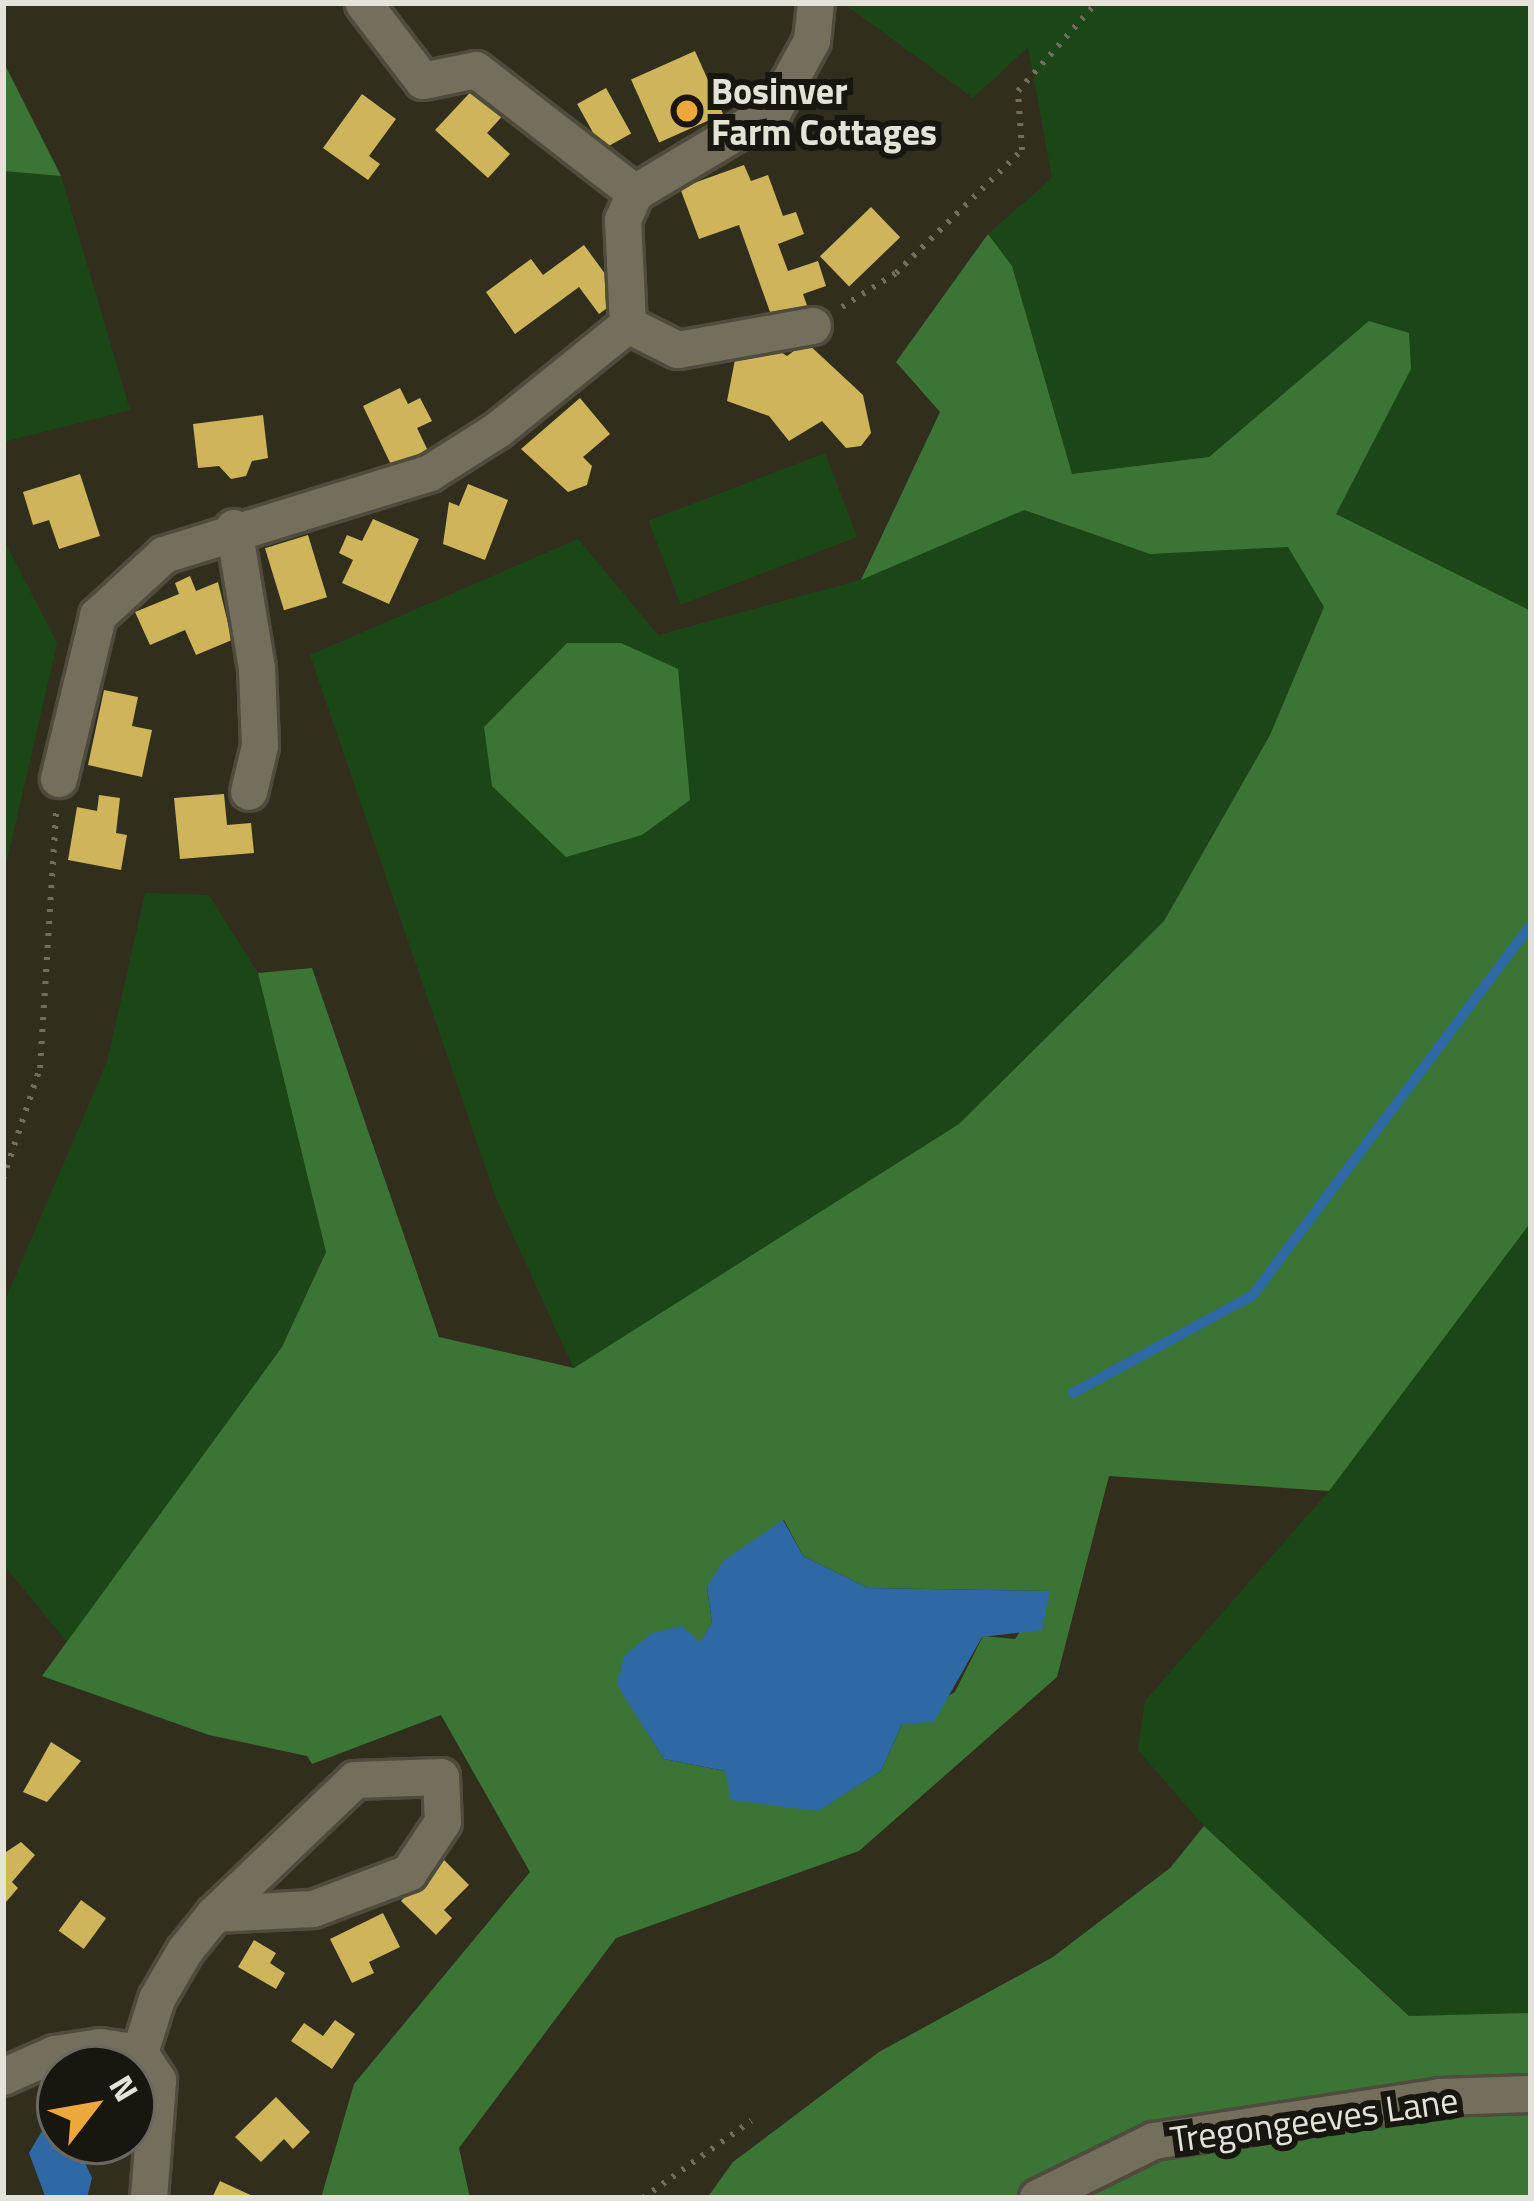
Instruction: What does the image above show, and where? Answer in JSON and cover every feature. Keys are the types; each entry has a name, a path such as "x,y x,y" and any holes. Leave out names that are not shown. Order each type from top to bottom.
{"street":[{"path":"628,325 623,220 634,193 774,110 812,40 816,3"},
{"path":"364,4 410,88 476,70 634,193"},
{"path":"628,325 678,350 813,326"},
{"path":"58,779 98,616 164,555 234,528 430,472 498,430 628,325"},
{"path":"234,528 257,668 260,746 249,792"},
{"path":"143,2045 157,1999 214,1914 356,1780 441,1777 443,1822 426,1856 397,1880 314,1909 214,1914"},
{"path":"3,2078 36,2063"},
{"name":"Tregongeeves Lane","path":"1039,2198 1154,2141 1440,2097 1531,2094"},
{"path":"149,2198 152,2165"}],"path":[{"path":"813,326 896,273 1022,150 1018,92 1096,3"},
{"path":"3,1179 40,1068 58,779"},
{"path":"643,2198 751,2121"}],"green space":[{"path":"843,3 1531,3 1531,611 1335,515 1411,369 1370,321 1209,457 1071,474 1012,266 988,234 1052,178 1028,47 973,98"},
{"path":"3,61 61,176 3,171"},
{"path":"3,171 61,176 130,410 3,442"},
{"path":"988,234 1012,266 1072,474 1209,457 1369,321 1409,333 1411,369 1336,514 1531,611 1531,1222 1329,1491 1109,1476 1057,1677 859,1851 616,1938 459,2148 470,2198 321,2198 354,2084 530,1872 441,1715 312,1764 307,1756 209,1735 42,1676 282,1347 326,1252 258,973 312,968 439,1337 574,1368 959,1124 1164,921 1270,735 1324,607 1288,547 1150,554 1024,510 861,580 940,412 896,362","holes":["784,1520 803,1556 868,1588 1049,1591 1015,1639 983,1636 955,1692 902,1724 881,1771 817,1811 725,1771 664,1759 618,1685 682,1627 700,1643 712,1623 707,1587"]},
{"path":"825,453 857,537 681,605 649,521"},
{"path":"1023,510 1150,554 1289,547 1324,607 1270,735 1164,921 959,1124 574,1369 496,1198 310,655 578,539 658,635 861,580"},
{"path":"3,538 57,643 3,878"},
{"path":"567,643 621,643 678,669 690,800 642,835 566,857 492,786 484,727"},
{"path":"145,893 209,895 258,973 326,1251 282,1347 67,1642 3,1564 3,1305 107,1062"},
{"path":"1531,1222 1531,2013 1410,2016 1204,1826 1138,1750 1145,1701 1329,1491"},
{"path":"1204,1826 1409,2016 1531,2013 1531,2198 707,2198 733,2162 879,2052 1053,1957 1170,1868"}],"water":[{"path":"783,1520 803,1556 868,1588 1050,1591 1042,1630 982,1637 934,1722 902,1724 881,1771 818,1811 731,1800 725,1771 664,1759 617,1685 624,1656 652,1633 682,1626 700,1642 712,1623 707,1587 723,1561"},
{"path":"36,2141 36,2165 86,2165 92,2178 87,2198 45,2196 29,2153"}],"building":[{"path":"695,51 723,114 659,143 631,79"},
{"path":"479,83 508,110 487,133 510,154 488,178 435,130"},
{"path":"606,88 631,133 602,149 577,104"},
{"path":"362,94 396,119 369,156 380,164 368,180 323,148"},
{"path":"744,165 751,181 768,175 783,216 796,212 804,234 778,244 788,271 818,261 826,286 803,294 810,314 775,326 739,225 699,239 680,188"},
{"path":"871,207 900,237 849,287 820,256"},
{"path":"584,245 622,297 599,314 579,287 515,334 486,292 531,259 543,275"},
{"path":"806,342 863,395 871,433 861,446 846,448 822,421 789,441 769,416 727,401 738,344 768,344 787,356"},
{"path":"400,388 408,404 420,398 432,421 417,428 429,453 394,471 363,406"},
{"path":"580,398 610,434 583,457 592,466 587,485 568,492 521,449"},
{"path":"263,415 268,458 252,461 246,476 231,479 219,466 198,468 193,424"},
{"path":"80,474 100,536 59,549 49,520 33,525 23,492"},
{"path":"468,484 508,500 485,560 443,544 449,502 459,506"},
{"path":"373,519 419,539 389,604 342,583 353,560 339,553 347,535 362,541"},
{"path":"308,535 327,597 284,610 265,548"},
{"path":"190,576 196,591 218,582 232,640 196,655 185,630 150,645 135,612 179,594 175,583"},
{"path":"104,690 138,697 132,726 152,730 142,777 88,765"},
{"path":"224,794 227,825 251,823 254,853 180,859 174,798"},
{"path":"99,795 120,798 116,833 127,835 121,870 68,860 77,807 97,811"},
{"path":"51,1742 81,1761 47,1802 23,1792"},
{"path":"21,1842 35,1855 12,1882 18,1888 6,1902 3,1854"},
{"path":"442,1858 469,1885 444,1910 452,1918 436,1935 401,1901"},
{"path":"81,1900 106,1918 84,1949 59,1931"},
{"path":"383,1913 400,1947 369,1962 374,1973 352,1983 330,1939"},
{"path":"254,1940 276,1953 270,1963 285,1973 276,1989 238,1967"},
{"path":"335,2020 355,2034 332,2069 291,2041 304,2023 323,2036"},
{"path":"276,2097 310,2132 293,2149 284,2139 261,2162 235,2137"},
{"path":"220,2181 257,2198 212,2198"}],"waterway":[{"path":"1073,1393 1252,1296 1531,925"}],"place":[{"name":"Bosinver Farm Cottages","path":"687,111"}]}
